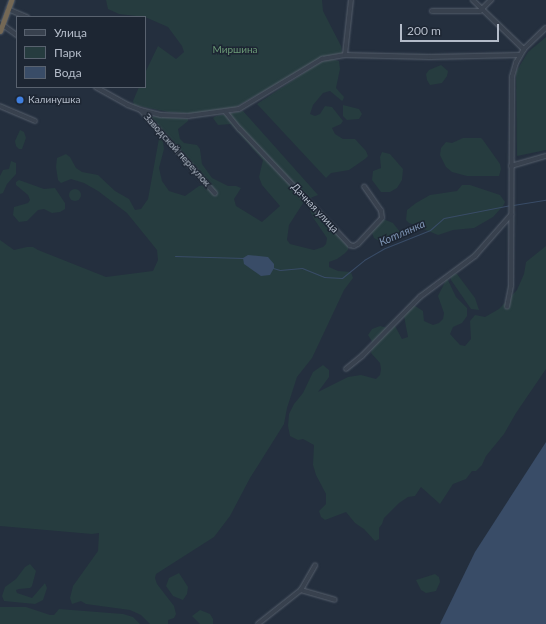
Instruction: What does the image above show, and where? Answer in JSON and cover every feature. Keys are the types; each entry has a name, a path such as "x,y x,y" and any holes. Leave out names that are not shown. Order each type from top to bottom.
{"highway":[{"path":"0,31 1,24 11,0"}],"street":[{"path":"345,55 351,0"},
{"path":"473,0 524,49"},
{"path":"432,11 480,11 491,0"},
{"path":"8,9 25,16"},
{"path":"1,24 16,34"},
{"path":"507,308 511,286 512,76 520,55 524,49 546,28"},
{"path":"141,110 161,115 181,117 226,112 248,104 322,60 345,55 430,57 520,55"},
{"name":"Заводской переулок","path":"98,88 128,105 141,110 215,193"},
{"path":"0,106 35,120"},
{"name":"Дачная улица","path":"226,112 240,129 350,245 354,246 358,244 382,218 381,211 364,187"},
{"path":"511,166 546,156"},
{"path":"346,370 362,356 420,297 475,256 511,215"},
{"path":"258,624 301,590 315,566"},
{"path":"301,590 335,600"}],"green space":[{"name":"Миршина","path":"106,0 322,0 323,11 341,46 342,53 322,58 234,108 198,114 169,112 134,105 133,101 139,88 146,88 146,71 158,46 176,59 184,52 182,46 168,27 146,17 146,16 119,14 108,9"},
{"path":"546,37 546,150 517,156 516,72 528,52"},
{"path":"331,59 339,61 340,69 336,88 344,97 343,100 342,101 330,91 323,93 313,105 310,114 315,116 320,114 325,106 332,107 343,121 341,124 332,128 335,134 343,139 355,139 366,151 368,156 349,170 331,173 326,178 257,104 319,63"},
{"path":"441,65 448,71 447,76 442,83 430,85 426,74 429,70"},
{"path":"343,105 359,109 362,114 359,119 347,120 343,116"},
{"path":"243,111 318,195 305,200 289,225 287,240 290,244 314,250 323,247 326,244 327,238 310,211 311,206 348,246 348,250 344,254 329,262 329,267 338,271 351,272 353,278 344,290 312,358 297,377 287,408 284,424 250,478 230,516 214,537 156,574 155,578 157,584 174,606 176,614 174,618 168,620 168,624 150,624 141,615 130,610 86,604 81,601 72,604 70,598 73,586 98,551 99,533 92,534 0,526 0,240 14,250 33,247 106,277 153,271 158,260 157,250 127,213 98,191 84,183 71,179 61,183 58,180 56,167 57,158 66,154 70,157 76,168 82,172 98,175 115,191 129,199 135,210 141,209 148,199 160,133 164,149 159,168 162,181 169,191 185,196 199,186 203,185 205,180 197,168 151,119 151,117 155,116 188,119 188,121 178,129 180,139 184,143 197,145 200,149 202,164 212,178 228,186 236,186 241,188 234,199 236,206 262,222 280,206 262,185 259,177 263,160 231,124 218,125 213,118 216,116"},
{"path":"20,130 24,132 26,138 22,149 19,149 16,146 15,141"},
{"path":"463,138 481,138 483,140 500,164 501,169 499,176 467,176 452,172 446,167 440,155 441,148 446,142 452,143"},
{"path":"382,152 390,154 403,169 402,180 397,188 390,192 381,192 372,180 373,171 381,168 380,157"},
{"path":"11,161 16,163 16,174 7,184 3,193 0,194 0,176 3,170 9,169"},
{"path":"19,180 44,189 55,188 65,203 65,209 60,212 52,213 44,209 38,210 27,221 19,222 13,215 14,207 28,203 30,200 28,195 16,185 16,182"},
{"path":"462,185 470,185 500,195 505,202 493,217 474,228 453,230 438,235 409,223 406,220 407,210 416,203 430,195 457,191"},
{"path":"75,189 79,191 81,195 79,199 75,201 71,199 69,195 71,191"},
{"path":"383,219 393,223 400,232 395,239 381,242 374,238 371,230 377,221"},
{"path":"546,246 546,369 516,413 504,434 486,456 482,465 476,471 472,471 466,479 453,484 440,504 421,487 415,496 408,497 399,503 384,518 379,528 379,539 375,541 364,529 355,523 346,512 325,520 321,517 319,511 326,504 326,494 316,475 313,465 314,445 303,439 298,440 290,436 288,426 289,414 294,404 303,393 313,372 323,365 329,370 329,377 318,392 348,377 361,375 376,379 380,375 381,369 380,363 371,353 373,343 368,335 372,329 380,326 388,328 394,324 402,339 408,337 404,316 412,304 423,311 424,321 433,325 439,323 443,319 444,313 438,296 447,278 456,297 467,308 467,316 462,323 453,327 450,334 460,345 465,346 471,339 470,321 475,315 485,317 499,309 517,290 524,274 526,262"},
{"path":"452,273 457,274 475,298 479,310 471,309 451,280 450,275"},
{"path":"30,564 36,571 32,586 30,588 16,590 17,593 32,598 45,583 47,588 43,600 35,604 4,601 2,596 5,587 16,579 25,567"},
{"path":"179,573 188,587 187,594 183,600 173,596 166,586 169,578"},
{"path":"435,574 439,577 440,582 436,591 426,593 421,590 416,580"},
{"path":"0,607 26,607 50,615 54,615 59,609 123,614 133,617 140,624 0,624"},
{"path":"200,610 210,614 213,619 213,624 200,624 192,616"}],"water":[{"path":"248,255 268,257 274,264 274,268 270,275 261,276 244,264 243,258"},
{"path":"546,442 546,624 440,624 475,552"}],"waterway":[{"name":"Котлянка","path":"513,205 546,200"},
{"name":"Котлянка","path":"273,268 280,270 302,268 324,277 342,278 364,260 385,248 430,230 444,218 510,205"},
{"name":"Котлянка","path":"175,256 244,258"}],"place":[{"name":"Калинушка","path":"20,100"}]}
